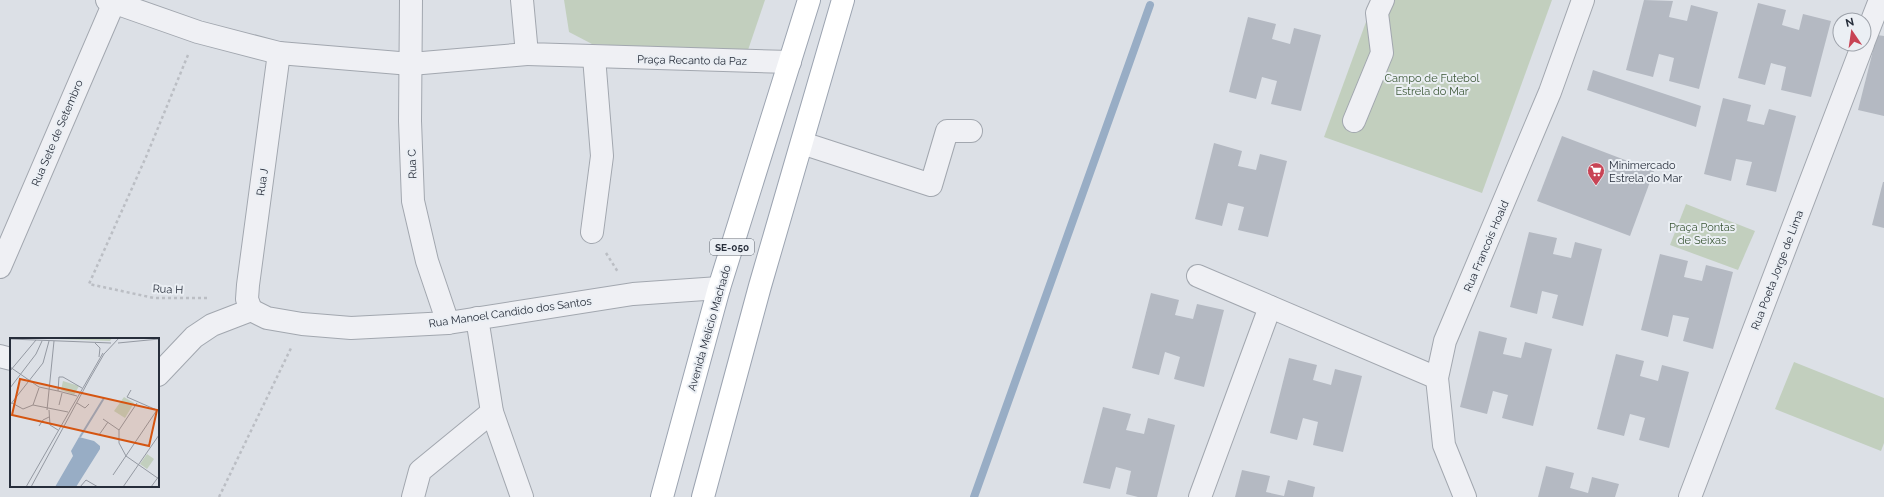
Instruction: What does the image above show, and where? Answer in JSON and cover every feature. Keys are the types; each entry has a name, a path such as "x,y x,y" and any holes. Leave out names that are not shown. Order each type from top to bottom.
{"main road":[{"name":"Avenida Melício Machado","path":"662,497 719,288 809,0"},
{"name":"SE-050","path":"703,497 760,286 844,0"}],"street":[{"name":"Rua C","path":"410,0 410,121 413,201 427,261 448,322"},
{"path":"522,0 527,54"},
{"path":"1354,121 1382,53 1377,13 1383,0"},
{"name":"Rua Francois Hoald","path":"1465,497 1444,445 1437,378 1445,342 1550,92 1583,0"},
{"path":"1872,20 1880,0 1884,1"},
{"name":"Praça Recanto da Paz","path":"111,1 198,32 279,54 411,64 527,54 790,62"},
{"name":"Rua Sete de Setembro","path":"0,267 111,1"},
{"name":"Rua Poeta Jorge de Lima","path":"1690,497 1860,52"},
{"name":"Rua J","path":"249,304 248,285 279,54"},
{"path":"592,232 602,156 594,57"},
{"path":"802,143 931,185 947,131 971,131"},
{"path":"1198,276 1437,378"},
{"name":"Rua Manoel Candido dos Santos","path":"249,304 267,318 302,324 351,328 448,322 633,294 719,288"},
{"path":"159,374 194,337 249,304"},
{"path":"1200,497 1270,307"},
{"path":"476,318 492,412 522,497"},
{"path":"0,356 10,359"},
{"path":"413,497 420,471 492,412"}],"path":[{"name":"Rua H","path":"198,32 146,157 89,284 154,298 249,304"},
{"path":"592,232 633,294"},
{"path":"219,497 302,324"}],"green space":[{"path":"564,0 765,0 747,53 592,44 569,32"},
{"name":"Campo de Futebol Estrela do Mar","path":"1374,0 1552,0 1482,193 1324,137"},
{"name":"Praça Pontas de Seixas","path":"1686,204 1755,231 1738,270 1670,245"},
{"path":"1794,362 1884,398 1884,443 1881,451 1775,409"}],"building":[{"path":"1644,0 1673,1 1669,17 1687,21 1691,5 1718,12 1699,89 1669,81 1674,58 1659,54 1653,77 1626,70"},
{"path":"1758,3 1786,10 1782,25 1799,30 1803,14 1831,21 1811,97 1781,90 1786,67 1771,63 1765,85 1738,78"},
{"path":"1248,17 1276,24 1272,39 1290,44 1294,28 1321,35 1301,111 1271,104 1277,81 1262,77 1256,99 1229,92"},
{"path":"1877,35 1884,36 1884,116 1858,110"},
{"path":"1593,70 1701,106 1696,127 1587,90"},
{"path":"1723,98 1751,105 1747,121 1764,125 1769,109 1796,116 1776,192 1746,185 1752,162 1736,159 1731,181 1704,174"},
{"name":"Minimercado Estrela do Mar","path":"1562,136 1654,171 1630,236 1537,201"},
{"path":"1214,143 1242,151 1238,166 1256,170 1260,154 1287,161 1268,237 1238,230 1244,207 1228,203 1222,226 1195,219"},
{"path":"1884,182 1884,228 1872,225"},
{"path":"1529,232 1557,238 1553,254 1571,258 1575,242 1602,249 1583,326 1552,318 1558,295 1542,291 1537,314 1510,307"},
{"path":"1660,254 1688,261 1684,277 1702,281 1706,265 1733,272 1713,349 1683,341 1689,318 1673,315 1668,337 1641,330"},
{"path":"1151,293 1179,300 1175,315 1193,319 1197,304 1224,310 1204,387 1174,379 1180,357 1165,352 1159,375 1132,368"},
{"path":"1479,331 1507,338 1503,354 1521,358 1525,342 1552,349 1533,426 1502,418 1508,395 1493,391 1487,414 1460,407"},
{"path":"1616,354 1644,361 1640,376 1658,381 1662,365 1689,372 1669,448 1639,440 1645,418 1630,414 1624,436 1597,429"},
{"path":"1289,358 1317,365 1313,380 1331,385 1335,369 1362,376 1343,452 1313,445 1318,422 1303,418 1297,440 1270,433"},
{"path":"1103,407 1131,414 1126,430 1144,434 1148,418 1175,425 1157,497 1138,497 1126,494 1131,471 1116,467 1110,489 1083,483"},
{"path":"1546,466 1574,473 1570,488 1588,493 1592,477 1619,484 1615,497 1538,497"},
{"path":"1242,470 1270,476 1266,492 1284,496 1288,480 1315,487 1313,497 1235,497"}],"waterway":[{"path":"974,497 1150,5"}],"place":[{"name":"Minimercado Estrela do Mar","path":"1596,186"}]}
